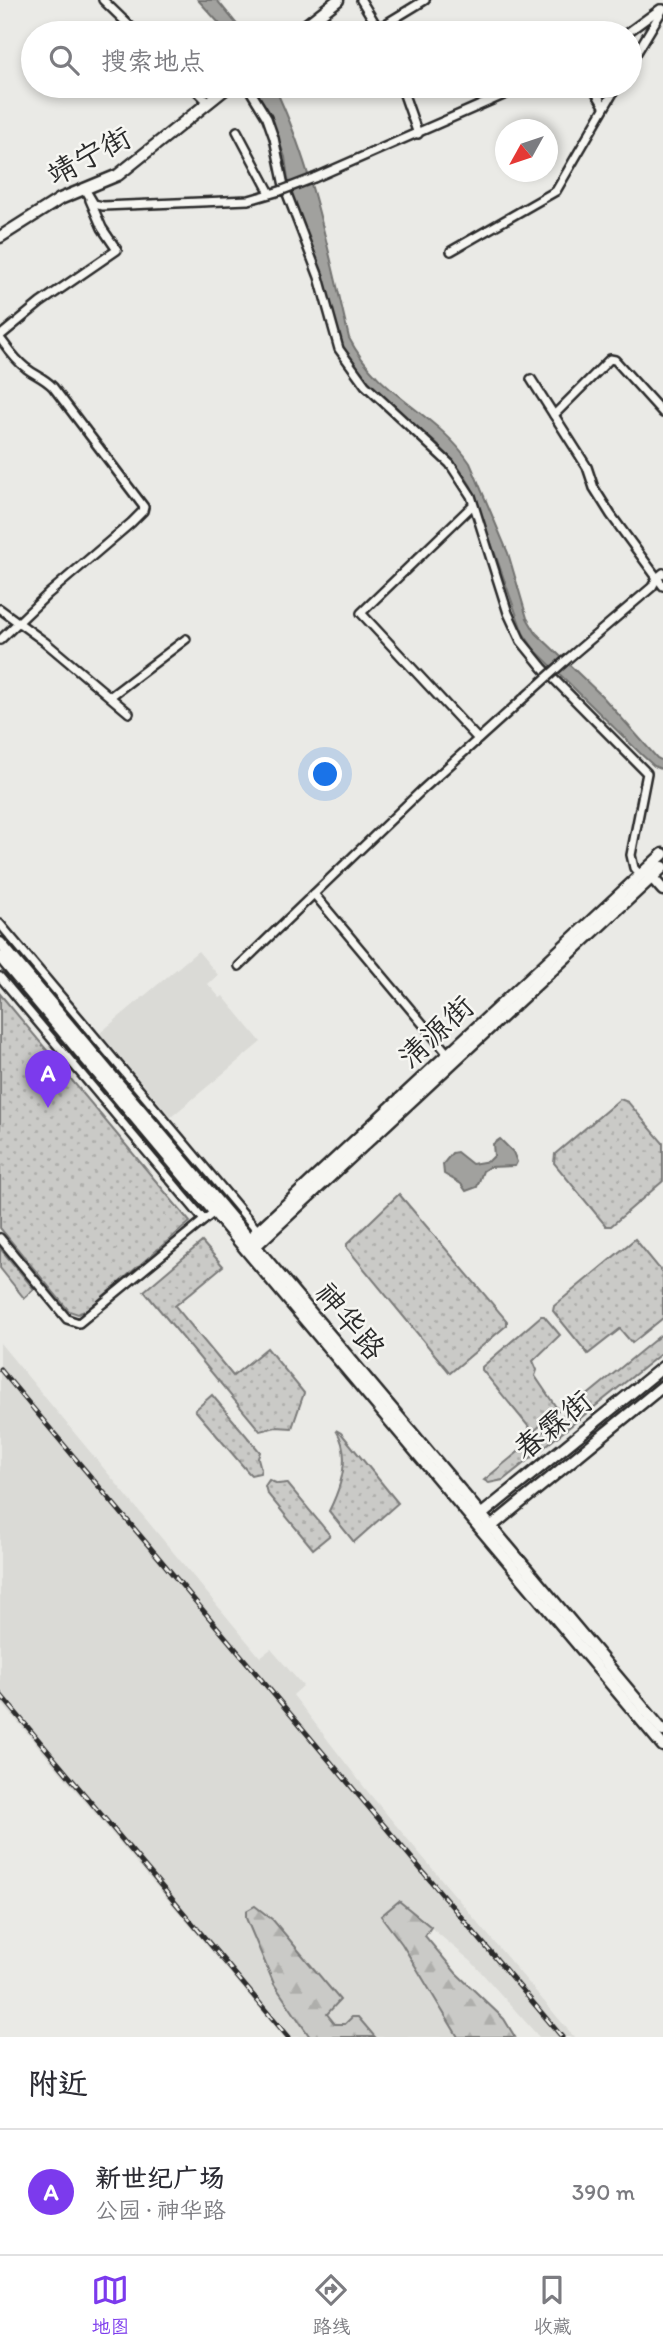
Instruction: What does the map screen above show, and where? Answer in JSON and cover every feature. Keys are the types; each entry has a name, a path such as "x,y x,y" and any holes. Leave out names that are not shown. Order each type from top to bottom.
{"main road":[{"path":"311,21 338,0"},
{"name":"靖宁街","path":"0,237 40,210 87,194 139,160 215,98"},
{"name":"清源街","path":"249,1246 258,1231 447,1054 662,861"},
{"path":"646,874 663,890"},
{"name":"清源街","path":"249,1246 646,874"},
{"name":"神华路","path":"0,943 249,1246 478,1518 663,1746"},
{"name":"神华路","path":"0,957 214,1212 249,1246"},
{"name":"春霖街","path":"478,1518 663,1367"},
{"name":"春霖街","path":"487,1530 663,1386"},
{"name":"神华路","path":"487,1530 663,1731"}],"street":[{"path":"103,0 125,21"},
{"path":"361,0 374,21"},
{"path":"395,21 425,0"},
{"path":"642,23 663,8"},
{"path":"642,44 663,8"},
{"path":"204,98 209,103"},
{"path":"255,98 267,118 274,138 284,186 319,277 340,349 365,385 450,464 464,483 508,613 522,641 543,668 647,773 631,855 634,868 646,874"},
{"path":"405,98 418,134"},
{"path":"87,194 94,204 115,206 249,200 314,178 498,98"},
{"path":"599,98 604,106"},
{"path":"451,251 556,191 609,98"},
{"path":"237,131 271,194"},
{"path":"0,640 131,523 144,507 53,387 42,376 27,369 16,359 0,337 40,303 117,250 102,228 87,194"},
{"path":"554,415 610,359 615,360 663,413"},
{"path":"531,379 587,467 594,488 660,576 663,586"},
{"path":"473,505 361,613 478,739"},
{"path":"239,966 478,739 652,587 660,576"},
{"path":"0,609 129,713"},
{"path":"111,696 186,639"},
{"path":"314,894 447,1054"},
{"path":"0,924 258,1231"},
{"path":"11,970 0,978 204,1220"},
{"path":"0,1238 67,1319 79,1323 214,1212"}],"shaded area":[{"path":"198,0 217,0 234,21 217,21"},
{"path":"260,98 279,98 299,147 318,210 349,338 376,376 441,430 470,463 508,553 527,618 536,633 602,696 657,758 663,761 663,770 642,755 534,649 523,633 471,486 450,457 371,386 350,359 340,341 289,186 285,157 267,110"},
{"path":"198,951 218,975 208,984 220,998 223,996 261,1042 171,1117 100,1033"},
{"path":"500,1139 513,1152 517,1162 515,1166 489,1167 483,1171 477,1187 466,1191 461,1184 444,1174 443,1164 452,1153 457,1152 472,1164 489,1161 494,1156 493,1144"},
{"path":"0,1343 260,1657 271,1649 303,1686 293,1695 368,1792 574,2037 539,2037 472,1962 399,1901 381,1916 402,1944 458,2037 284,2037 0,1701"}],"green space":[{"path":"0,994 190,1222 87,1310 78,1314 69,1311 0,1228"},
{"path":"620,1099 628,1102 663,1143 663,1181 611,1226 606,1226 554,1163 555,1154"},
{"path":"399,1194 507,1321 507,1325 450,1373 347,1248 347,1244"},
{"path":"635,1239 663,1273 663,1318 632,1343 620,1329 588,1354 553,1311 554,1306"},
{"path":"202,1242 223,1266 175,1306 233,1376 267,1348 304,1393 292,1428 276,1427 260,1431 144,1291"},
{"path":"0,1248 34,1289 24,1298 0,1268"},
{"path":"544,1316 560,1335 533,1361 537,1370 535,1376 558,1410 533,1432 482,1367"},
{"path":"663,1333 663,1352 503,1480 489,1483 484,1480"},
{"path":"212,1395 260,1452 260,1473 251,1475 195,1410"},
{"path":"336,1430 398,1503 354,1542 329,1511 341,1481 344,1460 341,1440"},
{"path":"269,1480 278,1484 287,1483 330,1535 313,1549 267,1493 265,1486"},
{"path":"399,1901 431,1927 425,1936 456,1973 504,2019 515,2037 458,2037 402,1944 381,1916"},
{"path":"255,1906 273,1920 340,2000 327,2014 335,2024 345,2024 352,2017 358,2017 375,2037 310,2037 274,1984 246,1918 246,1911"}],"railway":[{"path":"0,1369 562,2037"},
{"path":"0,1694 288,2037"}],"place":[{"name":"新世纪广场","path":"48,1108"}]}
